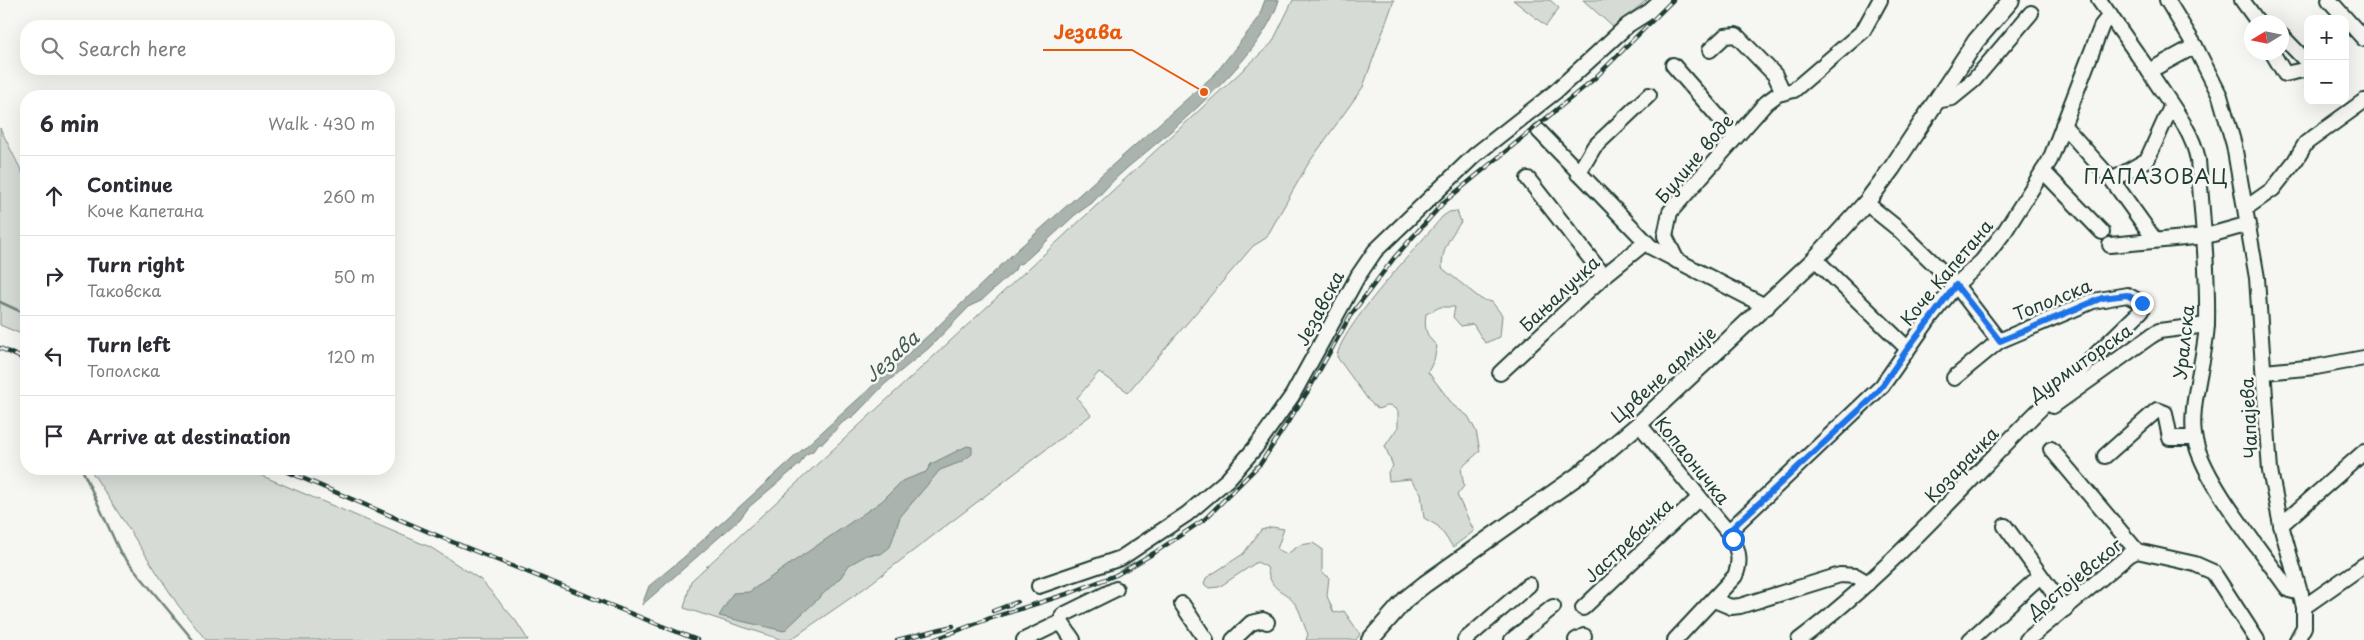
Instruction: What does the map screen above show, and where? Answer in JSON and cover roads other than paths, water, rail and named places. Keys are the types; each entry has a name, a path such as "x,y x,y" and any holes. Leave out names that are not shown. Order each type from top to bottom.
{"main road":[{"name":"Црвене армије","path":"1373,636 1406,599 1425,584 1565,486 1639,424 1767,307 1815,259 1866,203 1976,40 2011,0"}],"street":[{"name":"Језавска","path":"1039,586 1121,558 1187,514 1228,479 1256,448 1292,396 1358,276 1375,251 1475,155 1554,92 1628,24 1650,11 1662,0"},
{"name":"Булине воде","path":"1677,261 1665,236 1670,212 1766,102 1784,92 1794,90 1863,31 1880,0"},
{"name":"Уралска","path":"2099,0 2149,71 2196,149 2206,236 2207,325 2194,412 2194,438 2202,462 2285,585 2293,592 2301,593"},
{"name":"Чапајева","path":"2168,0 2195,46 2220,96 2227,119 2246,208 2257,278 2265,372 2270,471 2281,525 2304,607 2305,637"},
{"path":"2242,0 2255,15"},
{"path":"2329,0 2364,39"},
{"path":"1936,101 1952,98 1974,80 2031,13"},
{"name":"Коче Капетана","path":"1728,532 1870,400 1956,285 1982,261 2005,231 2043,171 2102,25 2110,15"},
{"path":"1710,50 1725,36 1736,35 1775,75 1784,92"},
{"path":"2289,43 2305,60"},
{"path":"2149,71 2195,46"},
{"path":"2277,60 2285,74 2304,71"},
{"path":"1673,65 1736,137"},
{"path":"1578,174 1594,148 1649,95"},
{"path":"2246,208 2273,189 2306,143 2346,106 2364,101"},
{"path":"2112,180 2147,160 2171,107"},
{"path":"2063,125 2112,180 2155,240"},
{"path":"1539,131 1578,174 1646,242 1677,261 1767,307"},
{"path":"2043,171 2102,232"},
{"path":"1528,179 1604,276"},
{"path":"1866,203 1897,228 1956,285 2000,341"},
{"path":"2110,245 2206,236 2249,224"},
{"name":"Бањалучка","path":"1500,373 1604,276 1646,242"},
{"path":"1815,259 1908,348"},
{"name":"Тополска","path":"1954,378 2000,341 2102,298 2127,295 2136,298 2142,303 2143,307"},
{"name":"Козарачка","path":"1799,640 1846,604 1922,532 2032,417 2115,338 2143,307"},
{"name":"Дурмиторска","path":"2032,417 2066,398 2159,331 2207,325"},
{"path":"2265,372 2316,367 2364,358"},
{"path":"2105,456 2157,410 2165,413 2168,436 2170,438 2194,438"},
{"name":"Копаоничка","path":"1639,424 1728,532 1737,548 1739,566 1735,576 1675,640"},
{"path":"2051,449 2137,551"},
{"path":"2281,525 2364,452"},
{"name":"Јастребачка","path":"1583,608 1699,498"},
{"path":"2005,526 2065,609"},
{"name":"Достојевског","path":"2027,640 2129,555 2137,551 2195,564 2213,572 2257,640"},
{"path":"2304,607 2364,565"},
{"path":"1714,600 1731,607 1740,606 1840,575 1856,576 1868,583"},
{"path":"1970,640 2040,576"},
{"path":"1465,640 1530,585"},
{"path":"1024,640 1060,624 1063,615 1116,590"},
{"path":"1182,604 1206,640"},
{"path":"1512,640 1553,606"},
{"path":"1233,640 1251,623 1263,620 1267,622"},
{"path":"1060,624 1063,625 1073,640"}],"waterway":[{"path":"0,302 20,311"},
{"path":"85,475 120,552 193,640"}],"railway":[{"path":"933,640 988,619 1070,593 1116,575 1154,553 1205,519 1261,463 1308,391 1350,316 1394,258 1444,202 1594,79 1673,0"},
{"path":"0,348 20,357"},
{"path":"295,475 450,541 697,640"},
{"path":"993,611 1017,602"},
{"path":"897,640 953,626"}],"place":[{"name":"Језава","path":"1204,92"}],"district":[{"name":"ПАПАЗОВАЦ","path":"2156,176"}]}
